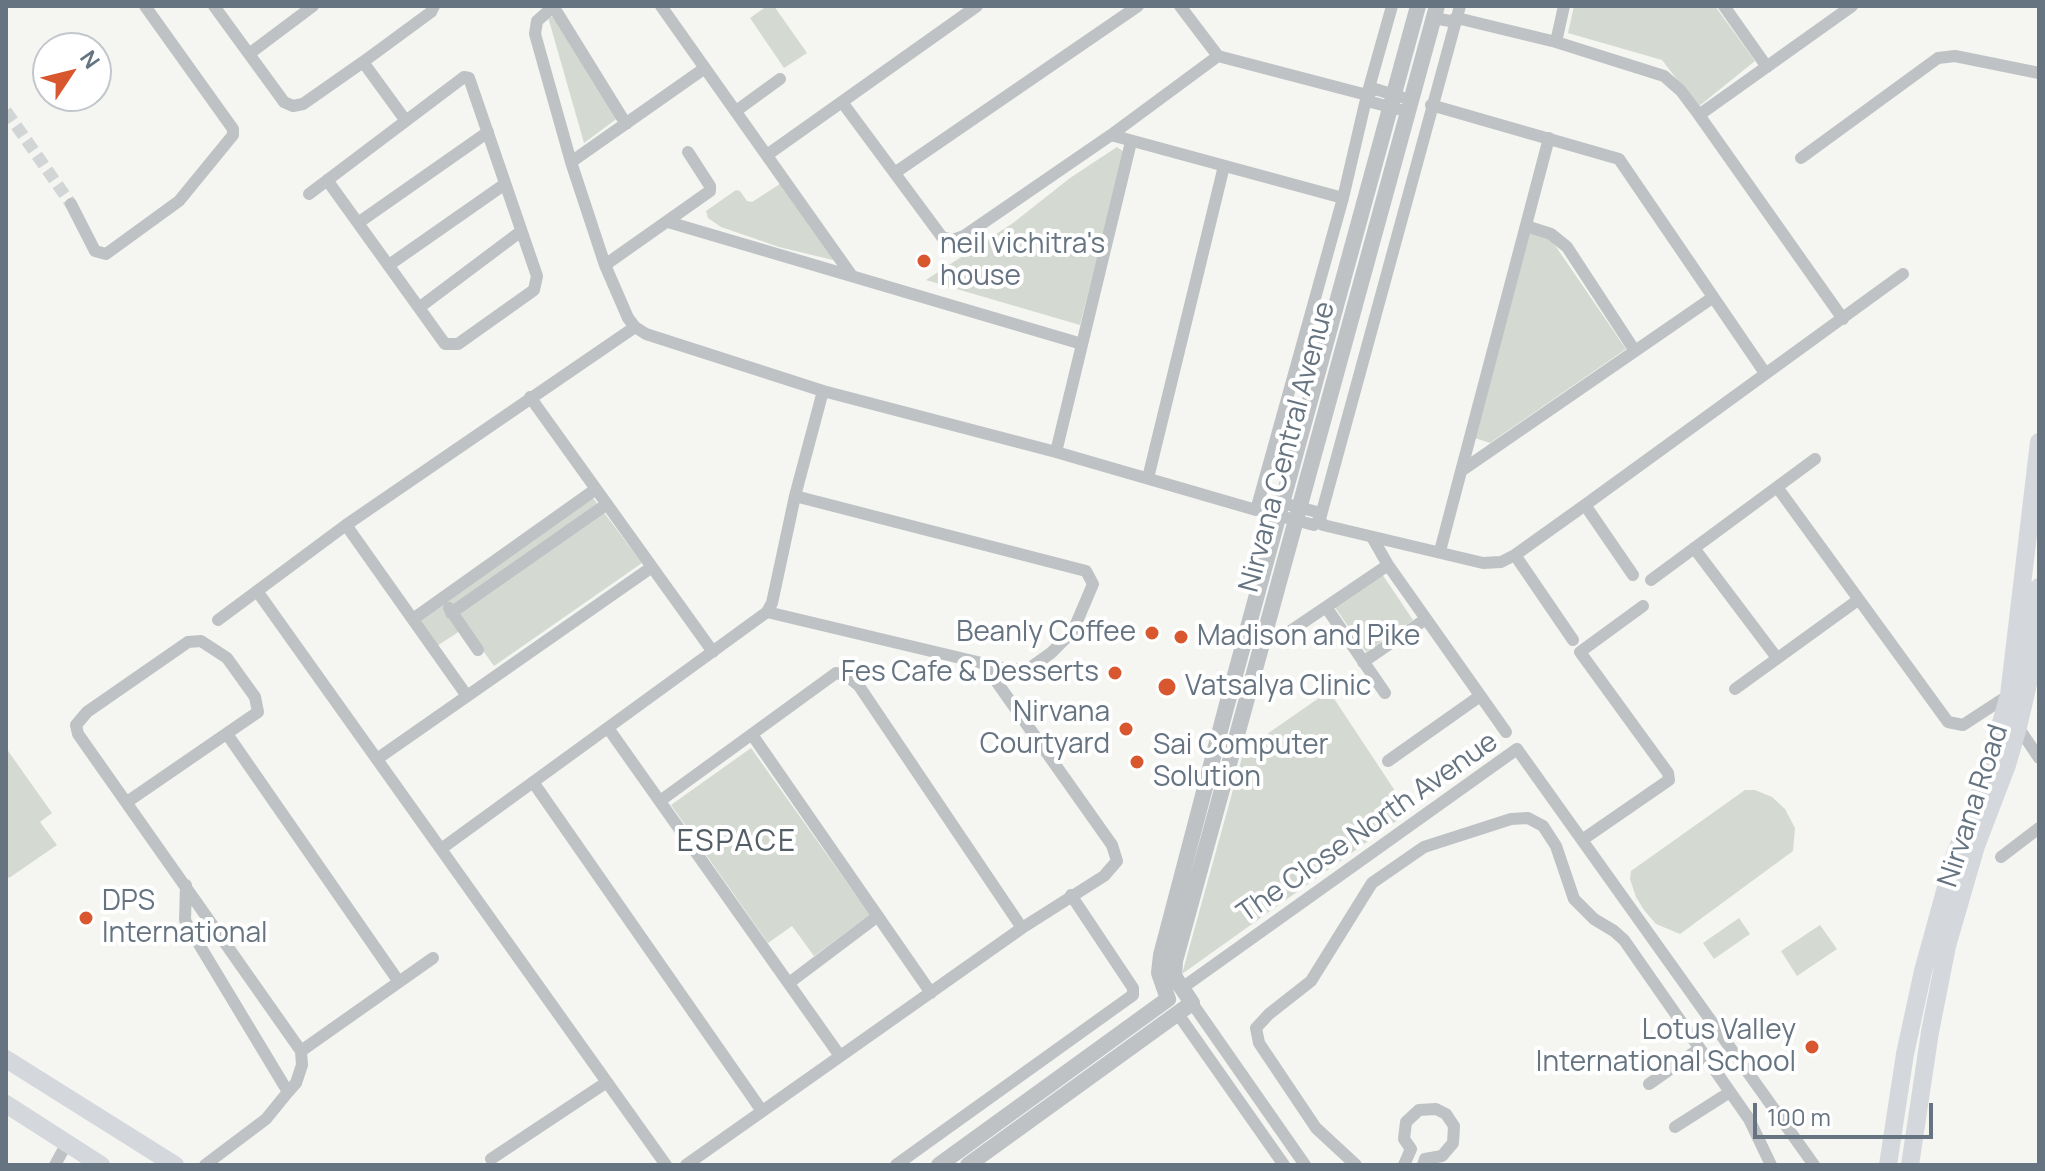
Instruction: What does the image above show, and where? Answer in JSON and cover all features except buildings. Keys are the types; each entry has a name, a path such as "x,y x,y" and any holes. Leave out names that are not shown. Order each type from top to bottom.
{"main road":[{"name":"Nirvana Road","path":"1888,1165 1905,1054 1923,971 1955,855 1982,789 2009,695 2039,442"},
{"name":"Nirvana Road","path":"1910,1165 1930,1032 1947,946 1976,846 2035,682 2039,587"},
{"path":"6,1059 175,1165"},
{"path":"6,1104 101,1165"}],"street":[{"path":"71,204 95,251 106,254 179,201 231,141 233,129 145,6"},
{"path":"214,6 284,102 293,106 303,104 363,62 431,12 434,6"},
{"path":"249,54 313,6"},
{"path":"626,124 553,6 537,21 535,34 571,162 605,265 628,318 646,334 823,391 1056,452 1256,510 1343,198 1392,6"},
{"path":"661,6 852,276"},
{"path":"767,155 977,6"},
{"path":"896,172 1138,6"},
{"path":"1180,6 1218,56 1367,95 1371,102 1392,101 1410,106"},
{"name":"Nirvana Central Avenue","path":"1192,1003 1174,976 1175,961 1418,6"},
{"path":"1447,6 1664,76 1681,91 1699,115 1843,319"},
{"path":"1556,42 1564,6"},
{"path":"1724,6 1767,67"},
{"path":"1699,115 1852,6"},
{"path":"1436,12 1450,21 1458,12"},
{"name":"Nirvana Central Avenue","path":"1168,999 1159,973 1161,955 1436,12"},
{"path":"1320,519 1458,12"},
{"path":"842,102 942,237 953,240 964,236 1111,135 1218,56"},
{"path":"1801,158 1938,58 1955,56 2039,73"},
{"path":"363,62 406,121"},
{"path":"571,162 705,68"},
{"path":"309,194 327,180 464,77 472,83 537,276 534,290 458,344 445,344 327,180"},
{"path":"736,111 780,79"},
{"path":"1431,105 1619,159 1765,373"},
{"path":"358,223 488,132"},
{"path":"1111,135 1343,198"},
{"path":"1440,551 1549,138"},
{"path":"1056,452 1131,142"},
{"path":"605,265 710,191 710,186 688,152"},
{"path":"1148,478 1224,166"},
{"path":"389,265 505,184"},
{"path":"668,222 1082,344"},
{"path":"1526,226 1551,234 1567,247 1635,351"},
{"path":"420,307 520,232"},
{"path":"1258,503 1265,512 1317,512 1323,525 1483,563 1501,562 1585,505 1903,274"},
{"path":"1461,471 1712,298"},
{"path":"218,620 346,525 635,327"},
{"path":"441,849 767,612 772,603 795,496 823,391"},
{"path":"530,397 713,652"},
{"path":"1651,580 1815,459"},
{"path":"1777,487 1948,722 1963,725 2035,682"},
{"path":"413,619 596,489"},
{"path":"767,612 1011,670 1030,668 1073,631 1093,584 1086,571 795,496"},
{"path":"451,613 607,504"},
{"path":"1585,505 1633,575"},
{"path":"346,525 467,696"},
{"name":"The Close North Avenue","path":"1372,537 1388,565 1506,732"},
{"path":"1694,548 1777,658"},
{"path":"1515,555 1573,640"},
{"path":"1289,632 1388,565"},
{"path":"377,759 652,567"},
{"path":"257,591 666,1165"},
{"path":"443,599 478,650"},
{"path":"1735,689 1858,600"},
{"path":"1582,840 1669,780 1668,773 1580,652 1643,606"},
{"path":"1326,607 1385,693"},
{"path":"1363,662 1426,619"},
{"path":"127,802 258,712 258,703 223,654 196,639 97,704 76,725 78,734 301,1051 302,1065 296,1083 266,1119 205,1165"},
{"path":"686,1165 1022,928 1104,876 1117,861 1116,852 984,664"},
{"path":"660,801 836,673 847,676 859,686 1022,928"},
{"path":"1388,761 1480,696"},
{"path":"2018,727 2039,758"},
{"path":"608,728 840,1056"},
{"path":"227,734 399,982"},
{"path":"753,736 931,993"},
{"name":"The Close North Avenue","path":"1182,988 1517,749 1814,1165"},
{"path":"533,782 762,1111"},
{"path":"1356,1165 1316,1128 1259,1043 1256,1028 1311,981 1372,883 1424,847 1511,819 1528,818 1543,826 1556,846 1574,899 1594,919 1624,940 1749,1119 1771,1165"},
{"path":"2001,857 2039,828"},
{"path":"186,885 185,920 288,1092"},
{"path":"896,1165 1133,995 1133,988 1071,895"},
{"path":"789,983 878,916"},
{"path":"301,1051 433,958"},
{"path":"939,1165 1182,988"},
{"path":"1168,999 1284,1165"},
{"path":"968,1165 1192,1003 1305,1165"},
{"path":"1649,1084 1699,1049"},
{"path":"491,1159 607,1082"},
{"path":"1675,1127 1730,1092"},
{"path":"1404,1165 1411,1149 1404,1139 1404,1130 1412,1115 1427,1108 1444,1112 1454,1126 1453,1143 1442,1156 1424,1162"},
{"path":"55,1165 67,1143"}],"shaded area":[{"path":"767,6 774,6 807,53 784,68 750,18"},
{"path":"1574,6 1715,6 1755,61 1698,107 1662,60 1568,33"},
{"path":"548,17 557,17 619,117 584,143"},
{"path":"1117,147 1124,152 1080,325 926,280 1013,223 1070,178"},
{"path":"783,182 834,253 833,260 779,247 721,227 708,218 706,211 736,190 752,202"},
{"path":"1529,233 1550,238 1626,349 1490,443 1472,437"},
{"path":"593,498 642,563 494,666 466,627 437,646 419,620"},
{"path":"1382,574 1413,620 1366,652 1334,606"},
{"path":"1329,691 1409,812 1182,974 1244,750"},
{"path":"6,748 52,813 40,822 57,845 9,878 6,873"},
{"path":"751,748 870,915 814,956 792,926 768,943 671,805"},
{"path":"1745,790 1755,790 1772,797 1785,809 1795,828 1793,851 1680,934 1656,924 1636,897 1630,879 1631,871"},
{"path":"1739,918 1750,934 1714,959 1703,943"},
{"path":"1820,925 1837,949 1797,976 1781,951"}],"tunnel":[{"path":"6,111 71,204"}],"place":[{"name":"neil vichitra's house","path":"924,261"},
{"name":"Beanly Coffee","path":"1152,633"},
{"name":"Madison and Pike","path":"1181,637"},
{"name":"Fes Cafe & Desserts","path":"1115,673"},
{"name":"Vatsalya Clinic","path":"1167,687"},
{"name":"Nirvana Courtyard","path":"1126,729"},
{"name":"Sai Computer Solution","path":"1137,762"},
{"name":"DPS International","path":"86,918"},
{"name":"Lotus Valley International School","path":"1812,1047"}],"district":[{"name":"ESPACE","path":"737,843"}]}
